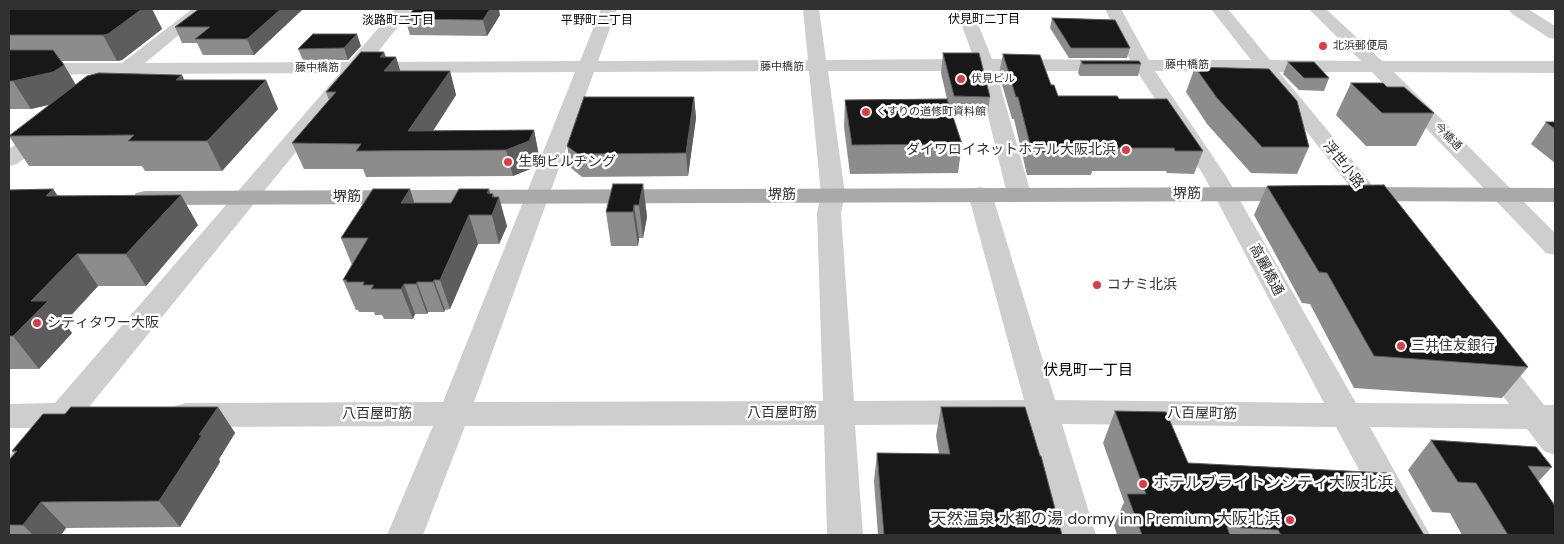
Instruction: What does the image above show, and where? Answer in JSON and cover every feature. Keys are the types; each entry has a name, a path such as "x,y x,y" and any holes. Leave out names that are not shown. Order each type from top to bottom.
{"main road":[{"name":"堺筋","path":"126,198 1224,193 1555,195"}],"street":[{"path":"102,87 202,9"},
{"path":"9,480 404,9"},
{"path":"405,535 454,414 609,9"},
{"path":"811,9 834,194 829,213 845,535"},
{"path":"964,9 985,65 1019,194"},
{"name":"高麗橋通","path":"1114,9 1142,65 1224,193 1412,535"},
{"name":"浮世小路","path":"1219,9 1397,235"},
{"name":"今橋通","path":"1317,9 1377,66 1555,246"},
{"path":"1517,9 1555,34"},
{"name":"藤中橋筋","path":"9,69 985,65 1555,67"},
{"path":"9,159 63,117"},
{"path":"980,194 1078,535"},
{"path":"1475,338 1545,417 1555,442"},
{"name":"八百屋町筋","path":"161,415 1042,412 1545,417"},
{"path":"9,416 102,415"}],"building":[{"path":"9,9 142,9 108,34 103,35 9,35"},
{"path":"199,9 281,9 247,39 195,39 210,27 175,27"},
{"path":"414,9 490,9 483,20 405,19"},
{"path":"1052,18 1115,20 1130,48 1071,48"},
{"path":"313,34 357,34 344,48 298,49"},
{"path":"9,50 53,50 64,65 53,72 9,81"},
{"path":"361,52 384,52 380,57 396,57 384,71 450,71 408,131 534,130 529,141 506,150 356,151 361,144 292,143 336,92 326,92"},
{"path":"943,53 979,53 990,97 954,96"},
{"path":"1003,54 1040,55 1051,85 1054,85 1058,96 1117,96 1119,99 1167,99 1203,151 1175,151 1174,148 1095,148 1097,152 1032,152 1018,97 1016,97"},
{"path":"1081,61 1139,61 1141,64 1083,64"},
{"path":"1288,62 1314,62 1329,78 1304,78"},
{"path":"1195,67 1269,69 1297,101 1309,147 1262,147 1217,98"},
{"path":"99,73 182,75 176,80 266,80 207,141 128,141 134,135 9,136 87,76"},
{"path":"1351,83 1383,83 1387,87 1404,87 1434,113 1382,113"},
{"path":"584,97 694,97 686,153 578,154 567,146"},
{"path":"947,99 962,144 852,145 845,100"},
{"path":"1546,122 1555,122 1555,129"},
{"path":"613,184 643,184 639,205 634,205 633,212 606,212"},
{"path":"1384,185 1528,367 1374,356 1327,273 1319,272 1267,186"},
{"path":"53,189 46,196 181,195 126,254 77,254 31,301 48,301 13,336 9,336 9,190"},
{"path":"373,189 410,189 401,203 451,203 459,189 489,189 487,193 493,194 492,197 499,197 492,215 469,215 440,280 404,284 401,289 371,289 374,285 363,285 364,282 346,282 347,280 343,280 368,238 341,238"},
{"path":"71,407 218,407 159,501 41,502 23,525 9,525 9,460 17,451 12,451 43,414 65,414"},
{"path":"941,407 1025,407 1041,456 1062,535 884,535 877,453 950,454"},
{"path":"1115,411 1166,412 1188,463 1387,473 1424,535 1281,535 1278,530 1227,527 1230,535 1142,535 1127,494 1146,494"},
{"path":"1431,440 1536,447 1552,467 1528,466 1555,506 1555,535 1508,535 1476,483 1458,482"}],"place":[{"name":"北浜郵便局","path":"1323,46"},
{"name":"伏見ビル","path":"961,79"},
{"name":"くすりの道修町資料館","path":"866,112"},
{"name":"ダイワロイネットホテル大阪北浜","path":"1126,150"},
{"name":"生駒ビルヂング","path":"508,162"},
{"name":"コナミ北浜","path":"1097,285"},
{"name":"シティタワー大阪","path":"37,323"},
{"name":"三井住友銀行","path":"1401,346"},
{"name":"ホテルブライトンシティ大阪北浜","path":"1143,484"},
{"name":"天然温泉 水都の湯 dormy inn Premium 大阪北浜","path":"1290,520"}],"district":[{"name":"伏見町二丁目","path":"984,20"},
{"name":"淡路町二丁目","path":"398,21"},
{"name":"平野町二丁目","path":"597,21"},
{"name":"伏見町一丁目","path":"1088,371"}]}
